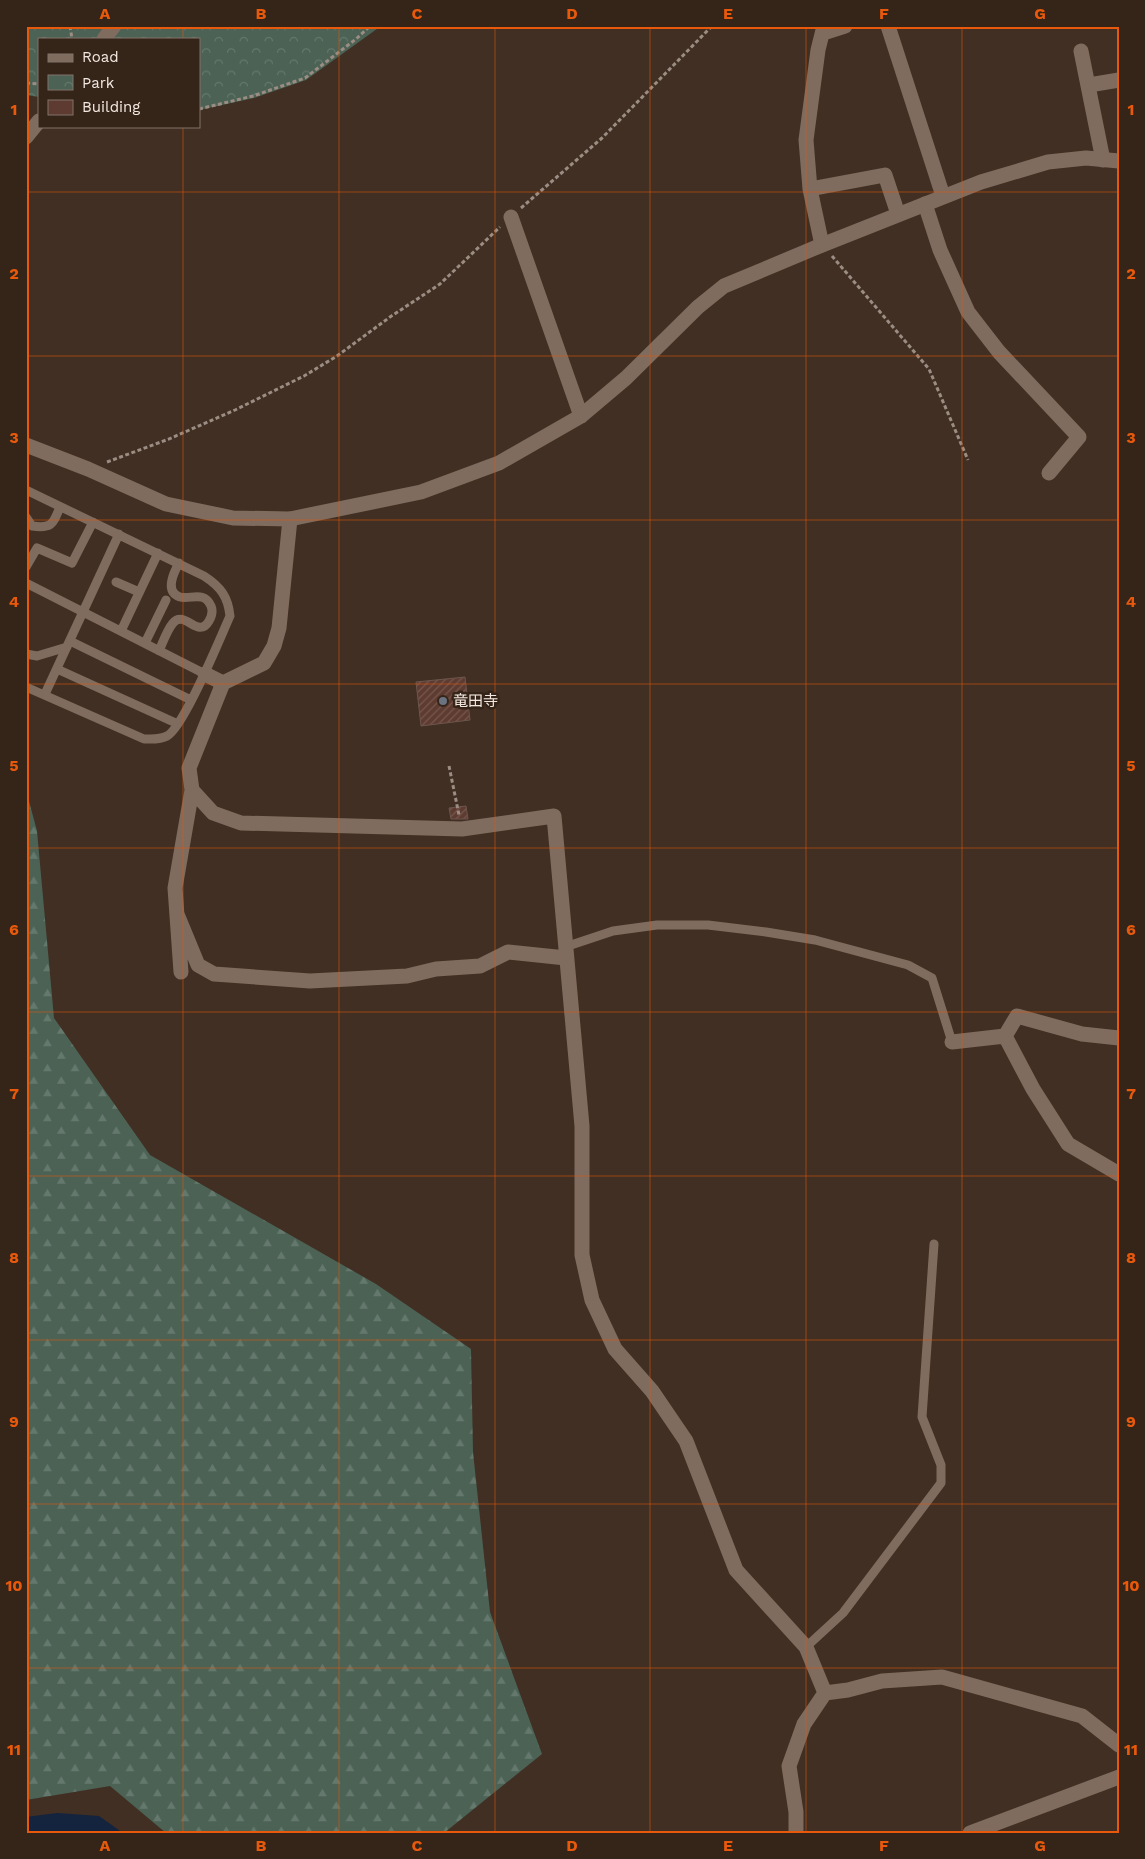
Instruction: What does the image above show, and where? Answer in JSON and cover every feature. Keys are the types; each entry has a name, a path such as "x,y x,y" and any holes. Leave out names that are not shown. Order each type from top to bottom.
{"street":[{"path":"105,38 114,26"},
{"path":"822,245 810,189 806,140 818,50 823,29 845,26"},
{"path":"888,26 944,196"},
{"path":"1081,50 1103,160"},
{"path":"1089,85 1119,80"},
{"path":"26,137 38,122"},
{"path":"26,445 88,469 166,504 233,518 290,519 421,492 499,463 581,416 626,378 698,307 724,286 980,182 1048,162 1086,158 1119,161"},
{"path":"810,189 886,175 898,214"},
{"path":"925,204 940,250 968,312 999,352 1079,437 1049,473"},
{"path":"511,217 581,416"},
{"path":"181,972 175,888 192,790 189,768 223,683 264,663 274,646 279,628 290,519"},
{"path":"205,674 223,683"},
{"path":"192,790 213,813 241,822 462,829 554,816 582,1126 582,1255 592,1300 615,1349 652,1391 686,1440 736,1570 806,1647 825,1693"},
{"path":"177,914 198,965 214,974 310,982 408,976 436,969 480,966 508,952 566,953"},
{"path":"1005,1036 1017,1016 1082,1034 1119,1038"},
{"path":"952,1042 1005,1036"},
{"path":"1005,1036 1033,1089 1068,1144 1119,1174"},
{"path":"796,1833 796,1812 789,1766 804,1724 825,1693 848,1690 882,1681 942,1677 1082,1716 1119,1745"},
{"path":"970,1833 1119,1777"}],"lane":[{"path":"26,490 119,534 217,584 225,594 230,616 205,674 178,724 168,736 157,739 144,739 26,686"},
{"path":"26,517 32,526 50,526 54,522 60,507"},
{"path":"26,567 37,548 72,563 93,522"},
{"path":"45,694 119,534"},
{"path":"121,631 158,554"},
{"path":"159,650 174,622 180,619 195,628 201,628 205,626 213,611 211,604 205,599 198,596 182,598 175,594 172,587 172,576 179,564"},
{"path":"116,582 139,592"},
{"path":"26,583 205,674"},
{"path":"145,643 166,600"},
{"path":"26,654 38,656 68,644 191,700"},
{"path":"57,669 178,724"},
{"path":"566,953 613,931 657,925 708,925 815,940 908,965 932,978 952,1042"},
{"path":"806,1647 843,1613 941,1483 941,1465 922,1417 934,1244"}],"path":[{"path":"200,109 253,96 305,78 370,26"},
{"path":"88,469 168,440 304,376 337,356 390,317 440,284 511,217 602,138 712,26"},
{"path":"822,245 882,312 929,369 968,460"},
{"path":"450,766 460,820"}],"green space":[{"path":"26,26 381,26 306,80 254,98 200,110 200,38 38,38 38,97 26,95"},
{"path":"26,790 37,831 54,1018 150,1155 376,1284 471,1349 473,1452 490,1612 542,1754 444,1833 166,1833 110,1786 26,1800"}],"water":[{"path":"57,1813 99,1816 123,1833 26,1833 26,1817"}],"building":[{"name":"竜田寺","path":"465,677 470,720 421,726 416,682"},
{"path":"466,806 468,819 451,819 449,808"}],"place":[{"name":"竜田寺","path":"443,701"}]}
